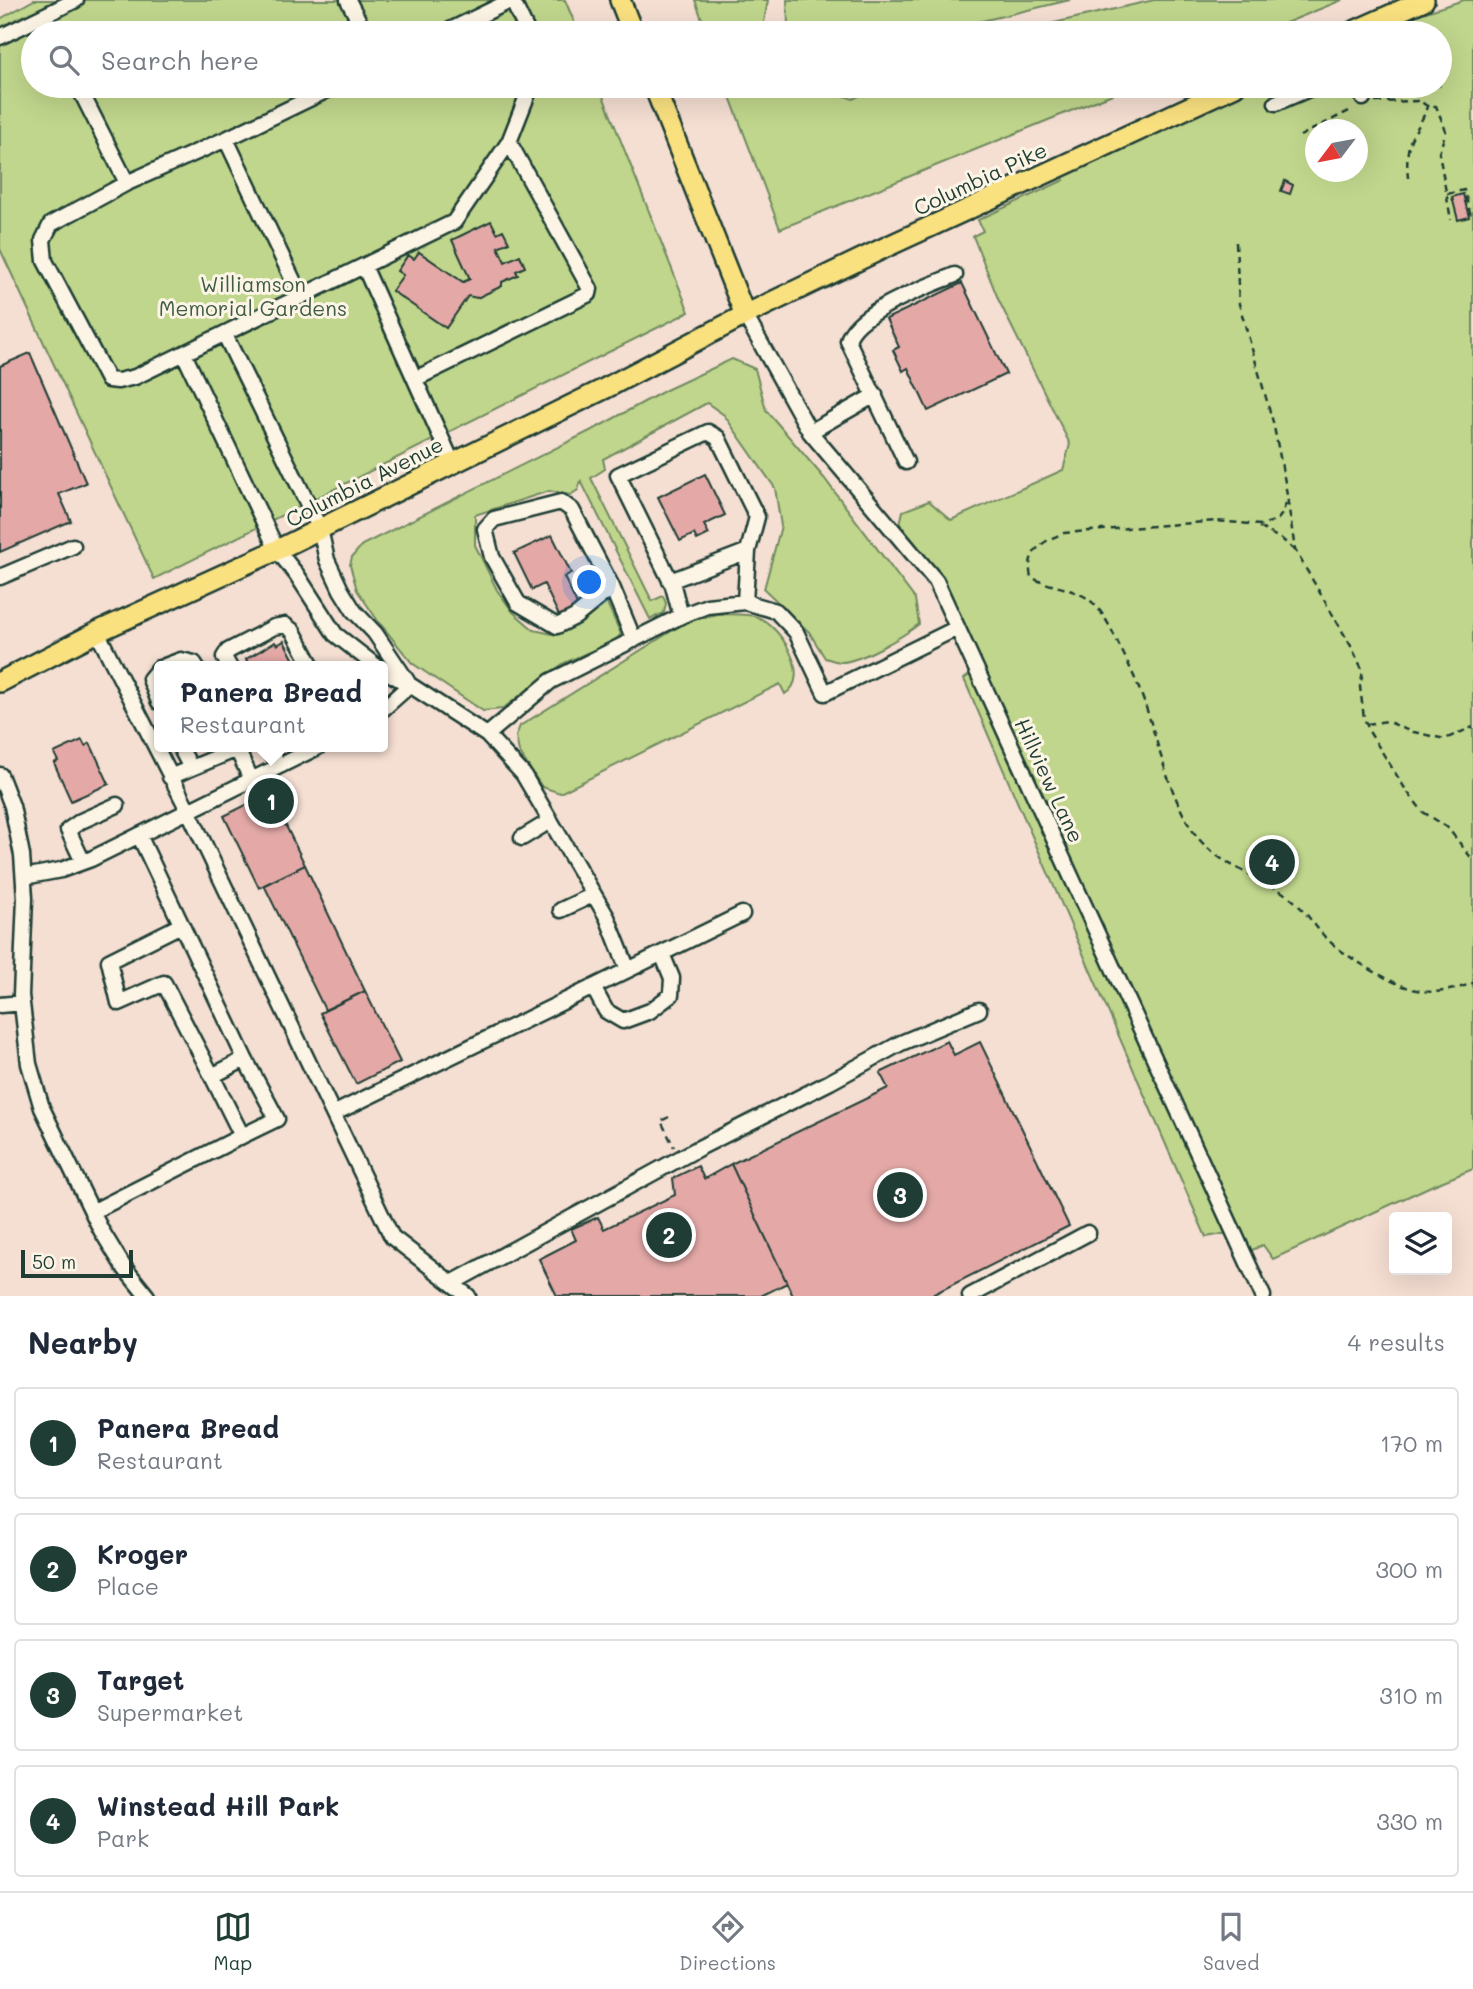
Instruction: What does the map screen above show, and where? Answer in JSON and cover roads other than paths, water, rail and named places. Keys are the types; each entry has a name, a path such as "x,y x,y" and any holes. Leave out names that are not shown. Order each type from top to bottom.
{"main road":[{"path":"620,0 629,21"},
{"path":"1377,21 1424,0"},
{"path":"659,98 745,315"},
{"name":"Columbia Pike","path":"745,315 1209,98"},
{"name":"Columbia Avenue","path":"0,682 97,632 278,550 604,389 745,315"}],"street":[{"path":"33,21 76,0"},
{"path":"348,0 359,21"},
{"path":"469,21 512,0 522,21"},
{"path":"43,16 45,21"},
{"path":"0,37 21,27"},
{"path":"84,98 127,183"},
{"path":"311,98 127,183 51,224 43,240 45,261 108,380 135,377 454,222 509,142 526,98"},
{"path":"1276,103 1286,98"},
{"path":"226,139 301,297"},
{"path":"415,379 589,295 590,289 509,142"},
{"path":"364,266 452,462"},
{"path":"906,462 848,341 849,333 884,306 955,275"},
{"name":"Hillview Lane","path":"745,315 810,432 936,581 1263,1296"},
{"path":"225,335 320,528 327,561 341,590 354,611 375,633 410,685"},
{"path":"184,354 278,550 298,575 335,634 370,661"},
{"path":"810,432 874,396"},
{"path":"681,616 670,581 618,475 708,432 718,438 757,517 748,551 745,602"},
{"path":"612,587 575,617 557,626 518,603 492,558 485,529 494,519 561,502 572,510 612,587 634,640"},
{"path":"0,577 73,546"},
{"path":"670,581 748,551"},
{"path":"487,735 551,681 681,616 707,606 745,602 776,611 796,632 825,693 957,628"},
{"path":"227,661 228,650 274,627 285,625 293,631 309,661"},
{"path":"97,632 154,745"},
{"path":"388,673 487,735 523,774 607,918 628,970"},
{"path":"388,705 410,685"},
{"path":"157,752 335,1113 392,1237 468,1296"},
{"path":"183,752 191,768"},
{"path":"170,777 227,752"},
{"path":"238,752 251,779"},
{"path":"272,752 279,766"},
{"path":"24,877 61,870 83,862 308,752"},
{"path":"0,775 12,806 22,855 22,1003 29,1064 42,1108 93,1212 123,1266 147,1296"},
{"path":"83,862 68,830 81,821 117,805"},
{"path":"522,838 551,821"},
{"path":"93,1212 277,1119 245,1059 139,835"},
{"path":"561,910 593,895"},
{"path":"335,1113 742,914"},
{"path":"181,925 109,961 119,1003 164,984 243,1136"},
{"path":"593,987 606,1011 623,1021 650,1011 671,995 672,978 662,954"},
{"path":"0,1005 22,1003"},
{"path":"452,1283 901,1043 979,1010"},
{"path":"212,1076 245,1059"},
{"path":"970,1296 1088,1233"}],"place":[{"name":"Panera Bread","path":"271,801"},
{"name":"Winstead Hill Park","path":"1272,862"},
{"name":"Target","path":"900,1195"},
{"name":"Kroger","path":"669,1235"}],"park label":[{"name":"Williamson Memorial Gardens","path":"253,295"}]}
